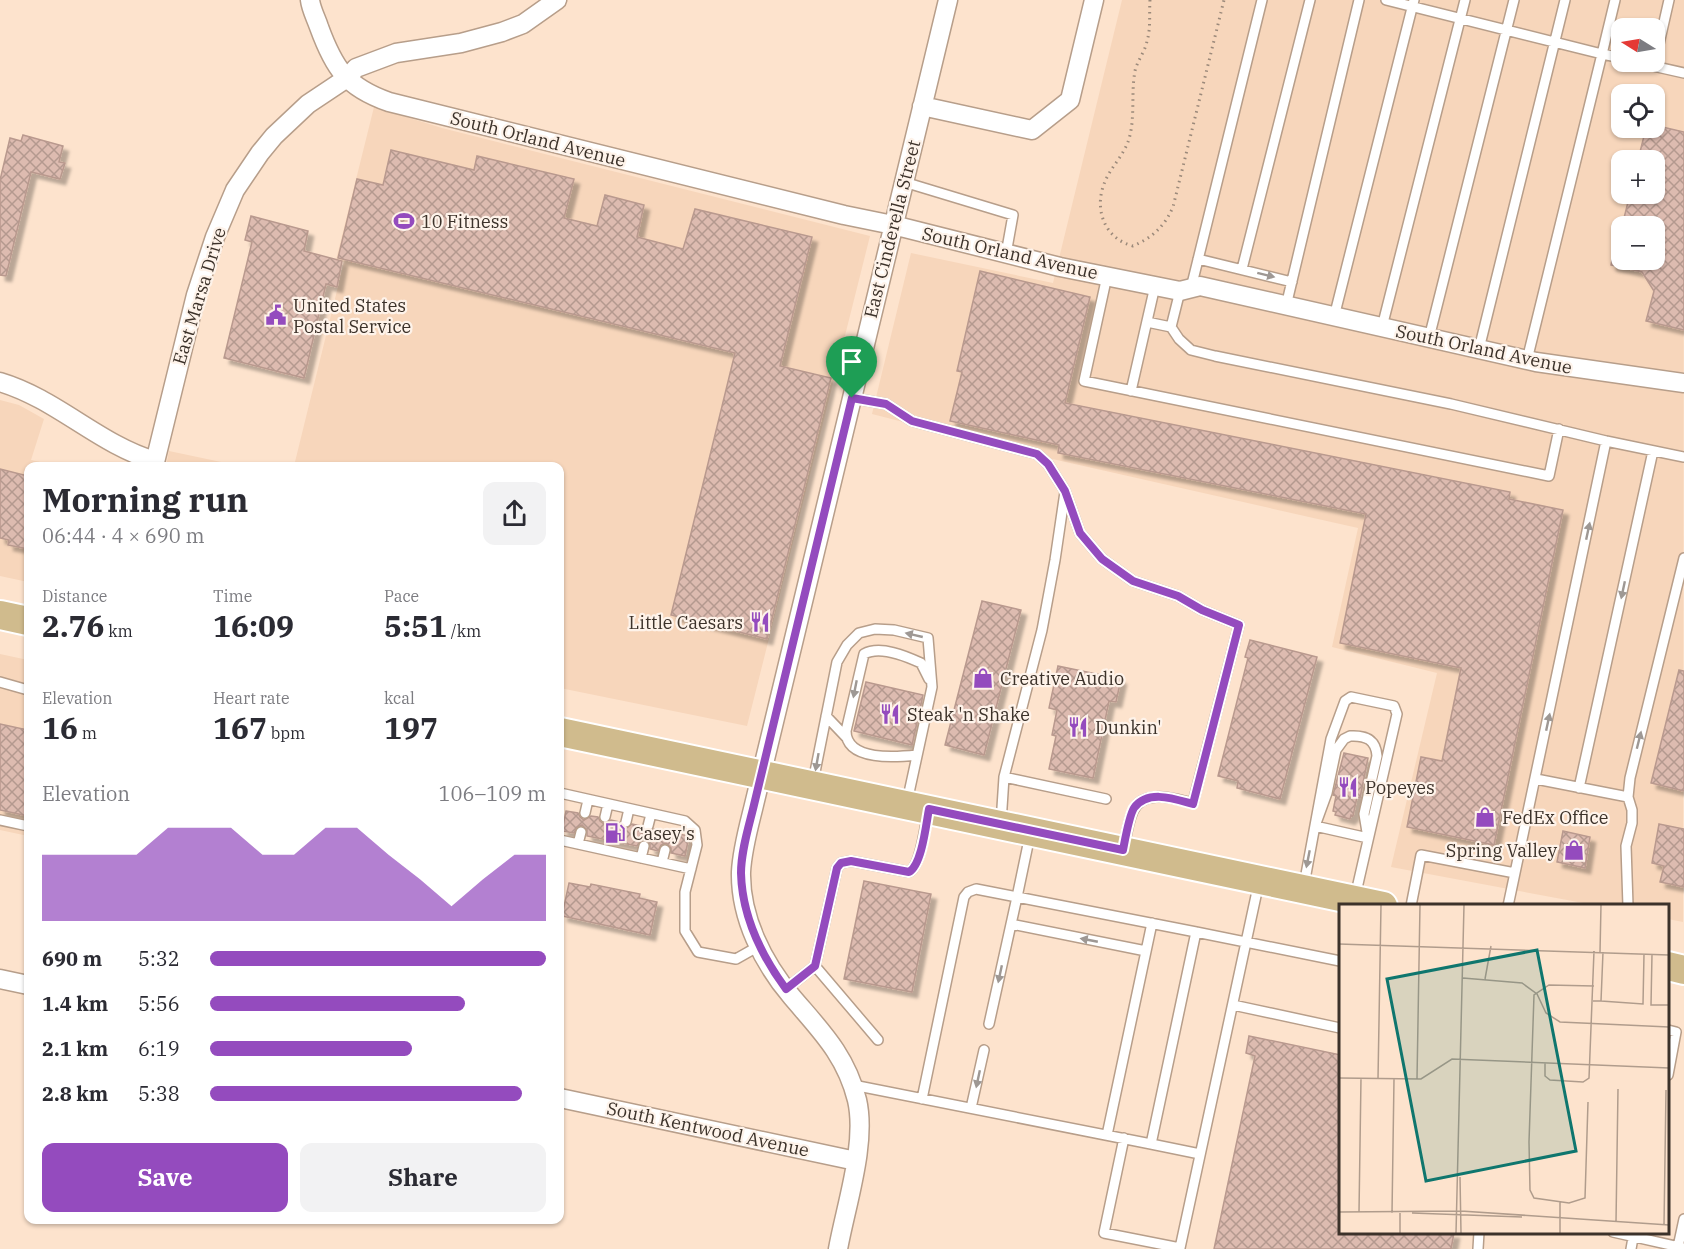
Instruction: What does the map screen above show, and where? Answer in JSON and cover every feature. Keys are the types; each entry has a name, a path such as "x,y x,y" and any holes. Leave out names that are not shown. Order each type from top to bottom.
{"main road":[{"path":"0,615 24,620"},
{"path":"564,733 1375,904"},
{"path":"1669,966 1684,970"}],"street":[{"name":"South Orland Avenue","path":"310,0 327,49 339,69 364,92 389,102 821,210 1107,276 1185,290 1200,286 1527,360 1684,383"},
{"name":"East Marsa Drive","path":"154,462 195,295 215,237 236,190 260,153 290,119 327,90 347,78 356,68 396,53 461,44 523,24 557,0"},
{"name":"East Cinderella Street","path":"837,1249 858,1148 860,1118 853,1085 828,1038 786,989 759,946 746,910 741,872 761,774 948,0"},
{"path":"922,106 1032,130 1070,100 1094,0"},
{"path":"0,382 40,399 119,448 150,462"},
{"path":"0,979 24,984"},
{"name":"South Kentwood Avenue","path":"564,1099 856,1161"}],"lane":[{"path":"1171,327 1198,259 1262,0"},
{"path":"1242,269 1310,0"},
{"path":"1286,306 1359,0"},
{"path":"1386,0 1413,3 1460,18 1611,56"},
{"path":"1382,327 1465,0"},
{"path":"1429,338 1514,0"},
{"path":"1479,349 1565,0"},
{"path":"1527,360 1615,0"},
{"path":"1665,21 1670,0"},
{"path":"1334,317 1413,3"},
{"path":"1665,69 1684,73"},
{"path":"904,182 1013,215 1006,254"},
{"path":"1198,259 1292,282"},
{"path":"1107,276 1084,381 1548,476 1559,429"},
{"path":"1131,391 1155,286"},
{"path":"1147,322 1171,327 1179,339 1191,350 1451,404 1684,457"},
{"path":"852,398 886,404 912,421 1037,454 1048,464 1065,491 1080,533 1102,559 1133,581 1178,596 1202,610 1239,625 1193,804 1161,796 1147,798 1134,808 1123,850"},
{"path":"1508,904 1606,441"},
{"path":"1579,788 1653,451"},
{"path":"1000,825 1004,777 1042,630 1065,491"},
{"path":"1628,904 1626,846 1632,817 1628,797 1630,778 1684,558"},
{"path":"786,989 815,966 837,868 841,863 851,861 909,872 913,870 918,861 917,754 932,687 928,638 894,630 876,629 859,633 847,645 837,662 813,785"},
{"path":"846,737 864,654 868,652 890,653 921,663 932,687"},
{"path":"0,682 24,689"},
{"path":"1303,888 1331,740 1345,701 1351,697 1394,706 1397,714 1354,899"},
{"path":"826,716 857,749 890,758 917,754"},
{"path":"1315,826 1327,793 1336,750 1344,739 1359,736 1372,741 1377,748 1364,814 1368,838"},
{"path":"1004,777 1106,800"},
{"path":"1536,779 1628,797"},
{"path":"564,795 686,822 695,830 697,845 685,892 685,931 698,952 736,959 759,946"},
{"path":"585,813 588,800"},
{"path":"605,817 608,804"},
{"path":"626,822 628,809"},
{"path":"648,826 651,814"},
{"path":"669,830 671,818"},
{"path":"0,820 24,825"},
{"path":"1315,826 1368,838"},
{"path":"989,1024 1031,831"},
{"path":"578,844 581,832"},
{"path":"598,848 601,837"},
{"path":"564,841 691,869"},
{"path":"619,853 621,841"},
{"path":"641,858 644,846"},
{"path":"662,862 665,850"},
{"path":"1411,904 1421,855 1515,873"},
{"path":"1124,1138 1104,1233 1180,1248 1259,879"},
{"path":"922,1099 964,897 968,892 976,890 1017,897 1339,961"},
{"path":"1107,1135 1152,923"},
{"path":"1011,924 1146,951"},
{"path":"1152,1144 1196,932"},
{"path":"815,966 878,1040"},
{"path":"1233,1005 1339,1028"},
{"path":"1669,1030 1677,1032 1669,1070"},
{"path":"971,1108 984,1050"},
{"path":"853,1085 1200,1154"},
{"path":"1631,1249 1634,1235 1681,1248 1684,1219"},
{"path":"1478,1249 1479,1234"}],"path":[{"path":"1150,0 1150,29 1147,44 1136,70 1130,138 1104,183 1102,194 1102,217 1105,226 1122,244 1133,246 1158,232 1173,207 1224,0"}],"shaded area":[{"path":"1122,0 1684,0 1683,922 1669,919 1669,904 1589,904 1391,867 1437,673 1332,647 1358,528 1017,451 872,414 911,253 1053,283"},
{"path":"374,107 442,128 870,236 747,726 564,689 564,462 295,462 344,262 336,260"},
{"path":"0,400 19,405 44,419 31,460 40,462 24,462 24,581 0,576"},
{"path":"169,451 221,462 167,462"},
{"path":"0,654 24,659 24,835 0,830"}],"building":[{"path":"1665,128 1684,132 1684,330 1646,321 1654,291 1642,272 1633,270 1665,270 1665,216 1624,216 1628,204 1665,204 1665,150 1640,150 1644,138 1665,138"},
{"path":"23,135 63,146 59,162 65,163 60,179 31,172 6,276 0,275 0,180 10,138 21,141"},
{"path":"391,150 474,170 477,156 574,179 564,218 597,226 605,195 644,205 637,237 683,249 695,209 812,237 780,366 831,378 767,639 671,615 735,353 338,258 357,179 383,185"},
{"name":"United States Postal Service","path":"251,216 308,231 304,251 342,261 337,287 326,284 304,378 224,358 252,242 245,240"},
{"path":"980,271 1090,297 1065,403 1510,492 1509,499 1563,510 1494,845 1407,827 1421,757 1442,761 1461,668 1340,643 1366,514 1058,453 1059,445 950,421 962,372 957,371"},
{"path":"0,469 24,475 24,548 8,545 9,540 0,538"},
{"name":"Creative Audio","path":"982,601 1021,610 984,755 945,745"},
{"path":"1250,640 1317,657 1280,799 1237,788 1238,781 1218,776 1248,658 1245,657"},
{"name":"Dunkin'","path":"1058,666 1121,679 1116,702 1109,701 1093,778 1049,769 1056,736 1052,735 1057,710 1049,708"},
{"path":"1679,670 1684,671 1684,791 1651,783"},
{"name":"Steak 'n Shake","path":"866,682 923,695 912,745 854,731"},
{"path":"0,724 24,729 24,815 0,810"},
{"name":"Popeyes","path":"1344,753 1368,758 1360,798 1357,797 1353,816 1351,815 1350,819 1335,815 1336,812 1333,811 1336,796 1333,795"},
{"path":"566,811 578,813 584,820 591,816 598,817 604,824 611,820 619,822 625,829 632,824 641,826 647,833 654,829 689,836 685,856 671,853 671,848 666,843 661,845 658,851 650,849 650,844 645,839 637,846 587,836 587,830 582,825 577,827 574,833 564,831"},
{"path":"1659,824 1684,829 1684,887 1660,882 1664,866 1652,863"},
{"name":"Spring Valley","path":"1563,831 1590,837 1585,868 1557,862"},
{"path":"864,881 931,894 912,992 844,979"},
{"path":"569,883 590,887 591,884 640,894 639,898 657,902 650,935 564,916"},
{"path":"1249,1036 1339,1055 1339,1234 1454,1234 1451,1249 1214,1249 1255,1056 1246,1053"}],"place":[{"name":"10 Fitness","path":"404,221"},
{"name":"United States Postal Service","path":"276,315"},
{"name":"Little Caesars","path":"760,622"},
{"name":"Creative Audio","path":"983,678"},
{"name":"Steak 'n Shake","path":"890,714"},
{"name":"Dunkin'","path":"1078,727"},
{"name":"Popeyes","path":"1348,787"},
{"name":"FedEx Office","path":"1485,817"},
{"name":"Casey's","path":"615,833"},
{"name":"Spring Valley","path":"1574,850"}],"route":[{"path":"852,398 886,404 912,421 1037,454 1048,464 1065,491 1080,533 1102,559 1133,581 1178,596 1202,610 1239,625 1193,804 1161,796 1147,798 1134,808 1123,850 929,809 918,861 913,870 909,872 851,861 841,863 837,868 815,966 786,989 768,963 751,928 741,872 753,809 852,398"}]}
